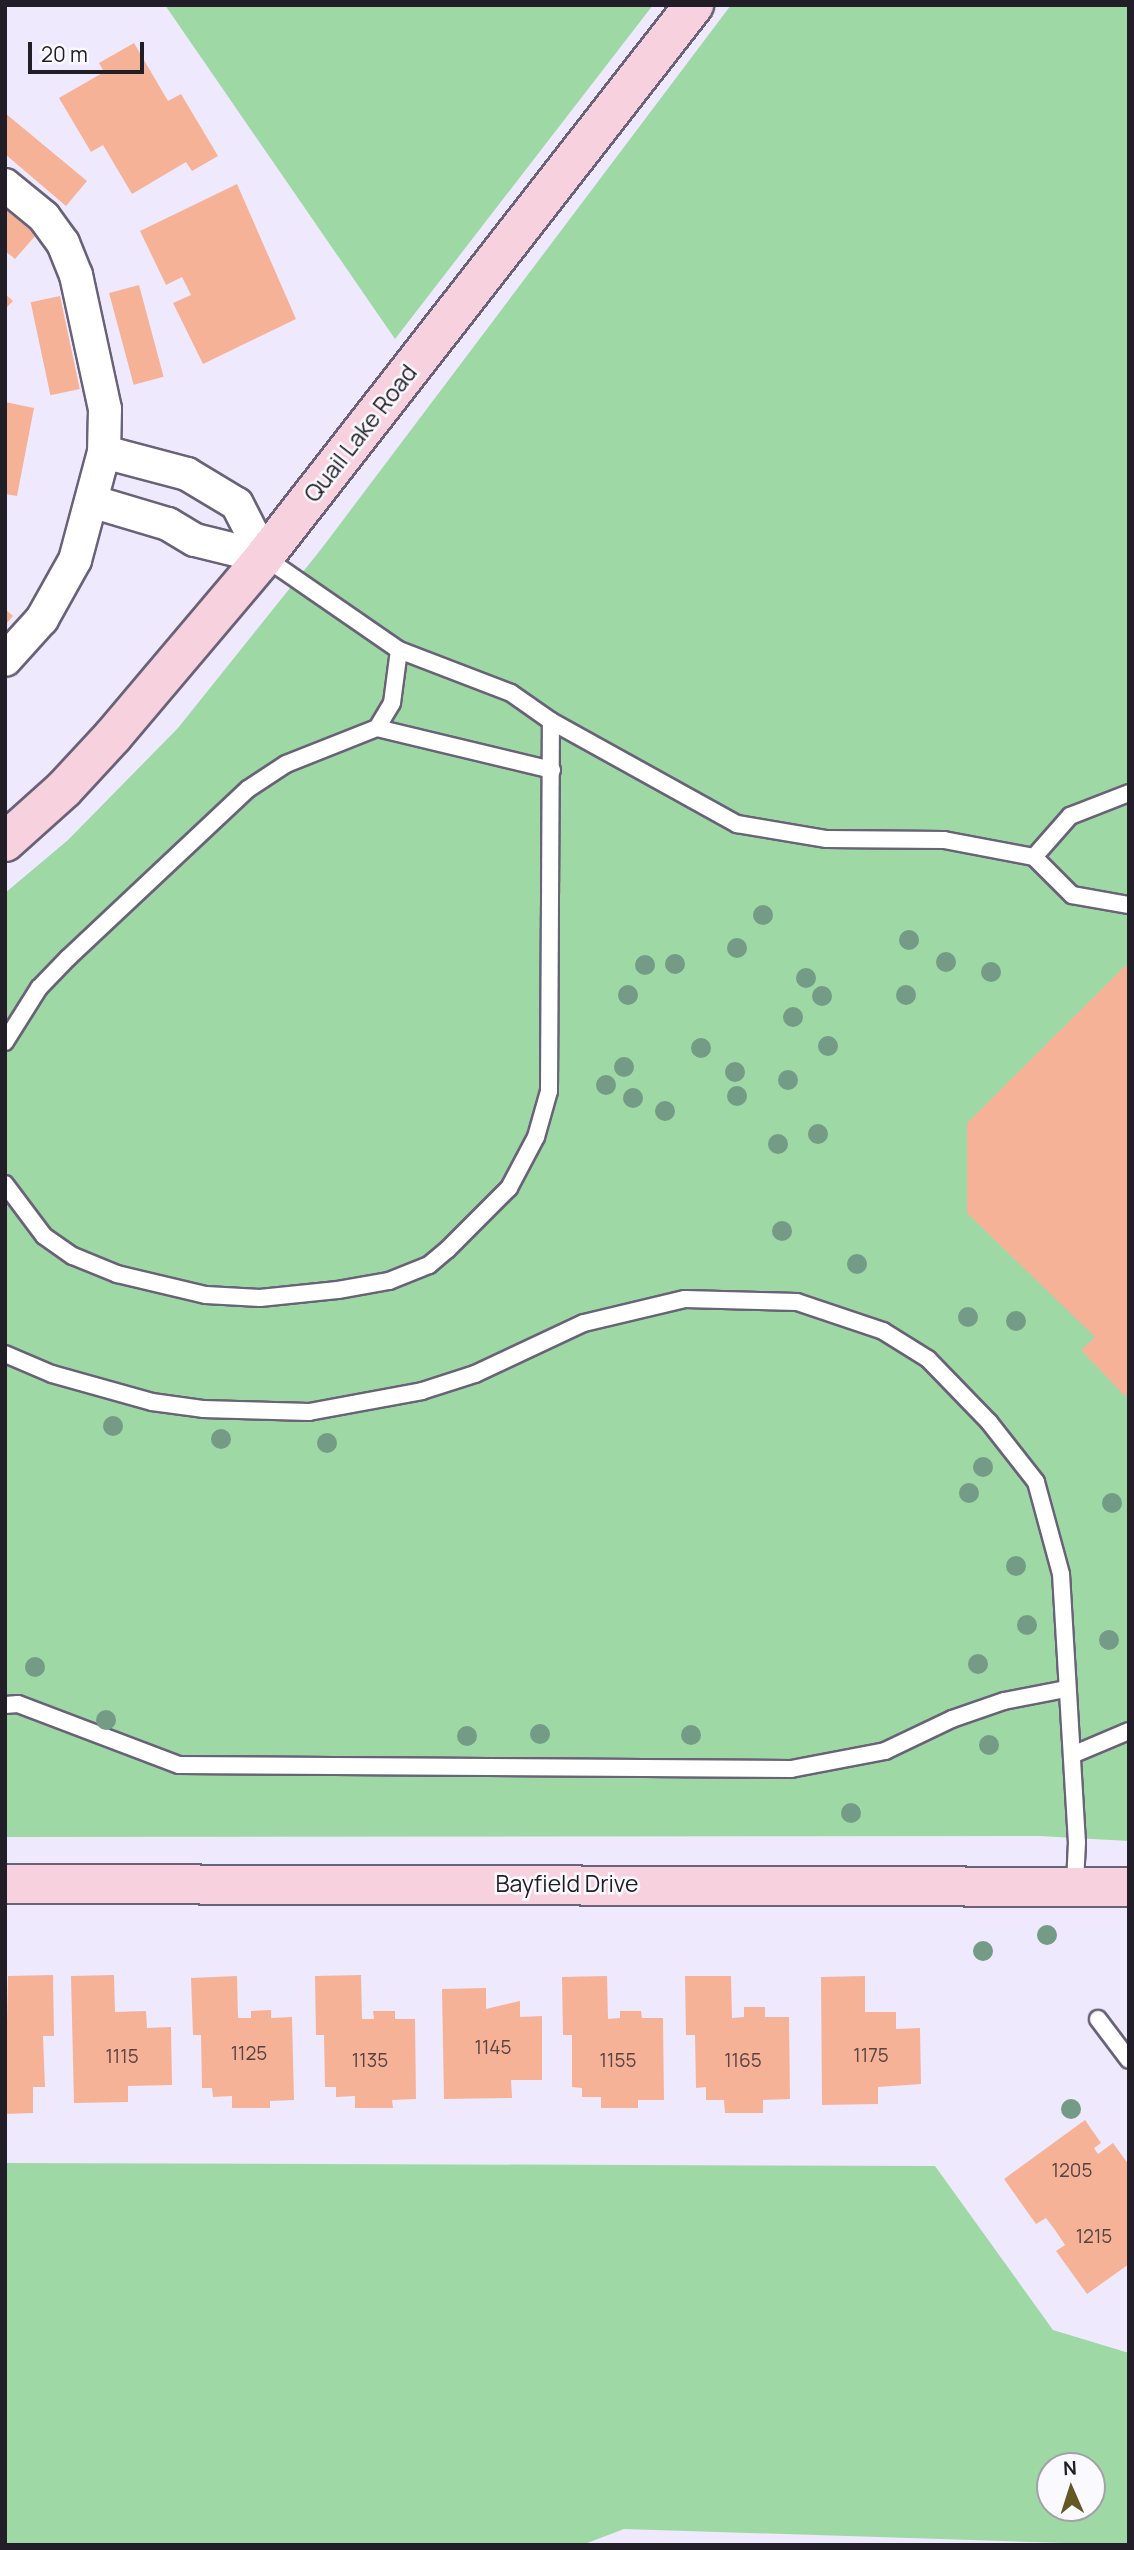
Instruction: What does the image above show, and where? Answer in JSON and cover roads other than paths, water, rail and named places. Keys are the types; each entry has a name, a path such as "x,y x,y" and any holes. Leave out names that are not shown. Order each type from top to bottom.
{"street":[{"name":"Quail Lake Road","path":"5,842 64,789 113,736 264,557 694,5"},
{"path":"5,185 44,217 63,243 76,275 105,409 104,452 94,502 69,572 42,619 5,660"},
{"path":"104,452 187,474 237,505 264,557"},
{"path":"94,502 169,524 195,540 264,557"},
{"name":"Bayfield Drive","path":"5,1884 1075,1883 1129,1887"}],"lane":[{"path":"264,557 399,650 511,693 551,721 737,824 827,839 944,840 1034,857 1072,895 1129,905"},
{"path":"377,728 392,703 399,650"},
{"path":"5,1184 44,1236 73,1256 117,1274 206,1295 260,1298 338,1290 389,1281 429,1265 474,1227 509,1188 536,1137 549,1091 551,721"},
{"path":"5,1042 46,980 248,789 286,764 377,728 552,769"},
{"path":"1034,857 1070,816 1129,793"},
{"path":"5,1354 51,1374 152,1402 203,1409 309,1412 422,1391 475,1374 584,1323 685,1299 797,1302 837,1312 883,1331 928,1359 989,1422 1036,1482 1061,1574 1072,1755 1075,1883"},
{"path":"5,1705 18,1704 179,1765 791,1769 885,1751 951,1718 1004,1701 1066,1689"},
{"path":"1072,1755 1129,1731"},
{"path":"1098,2019 1129,2060"}]}
